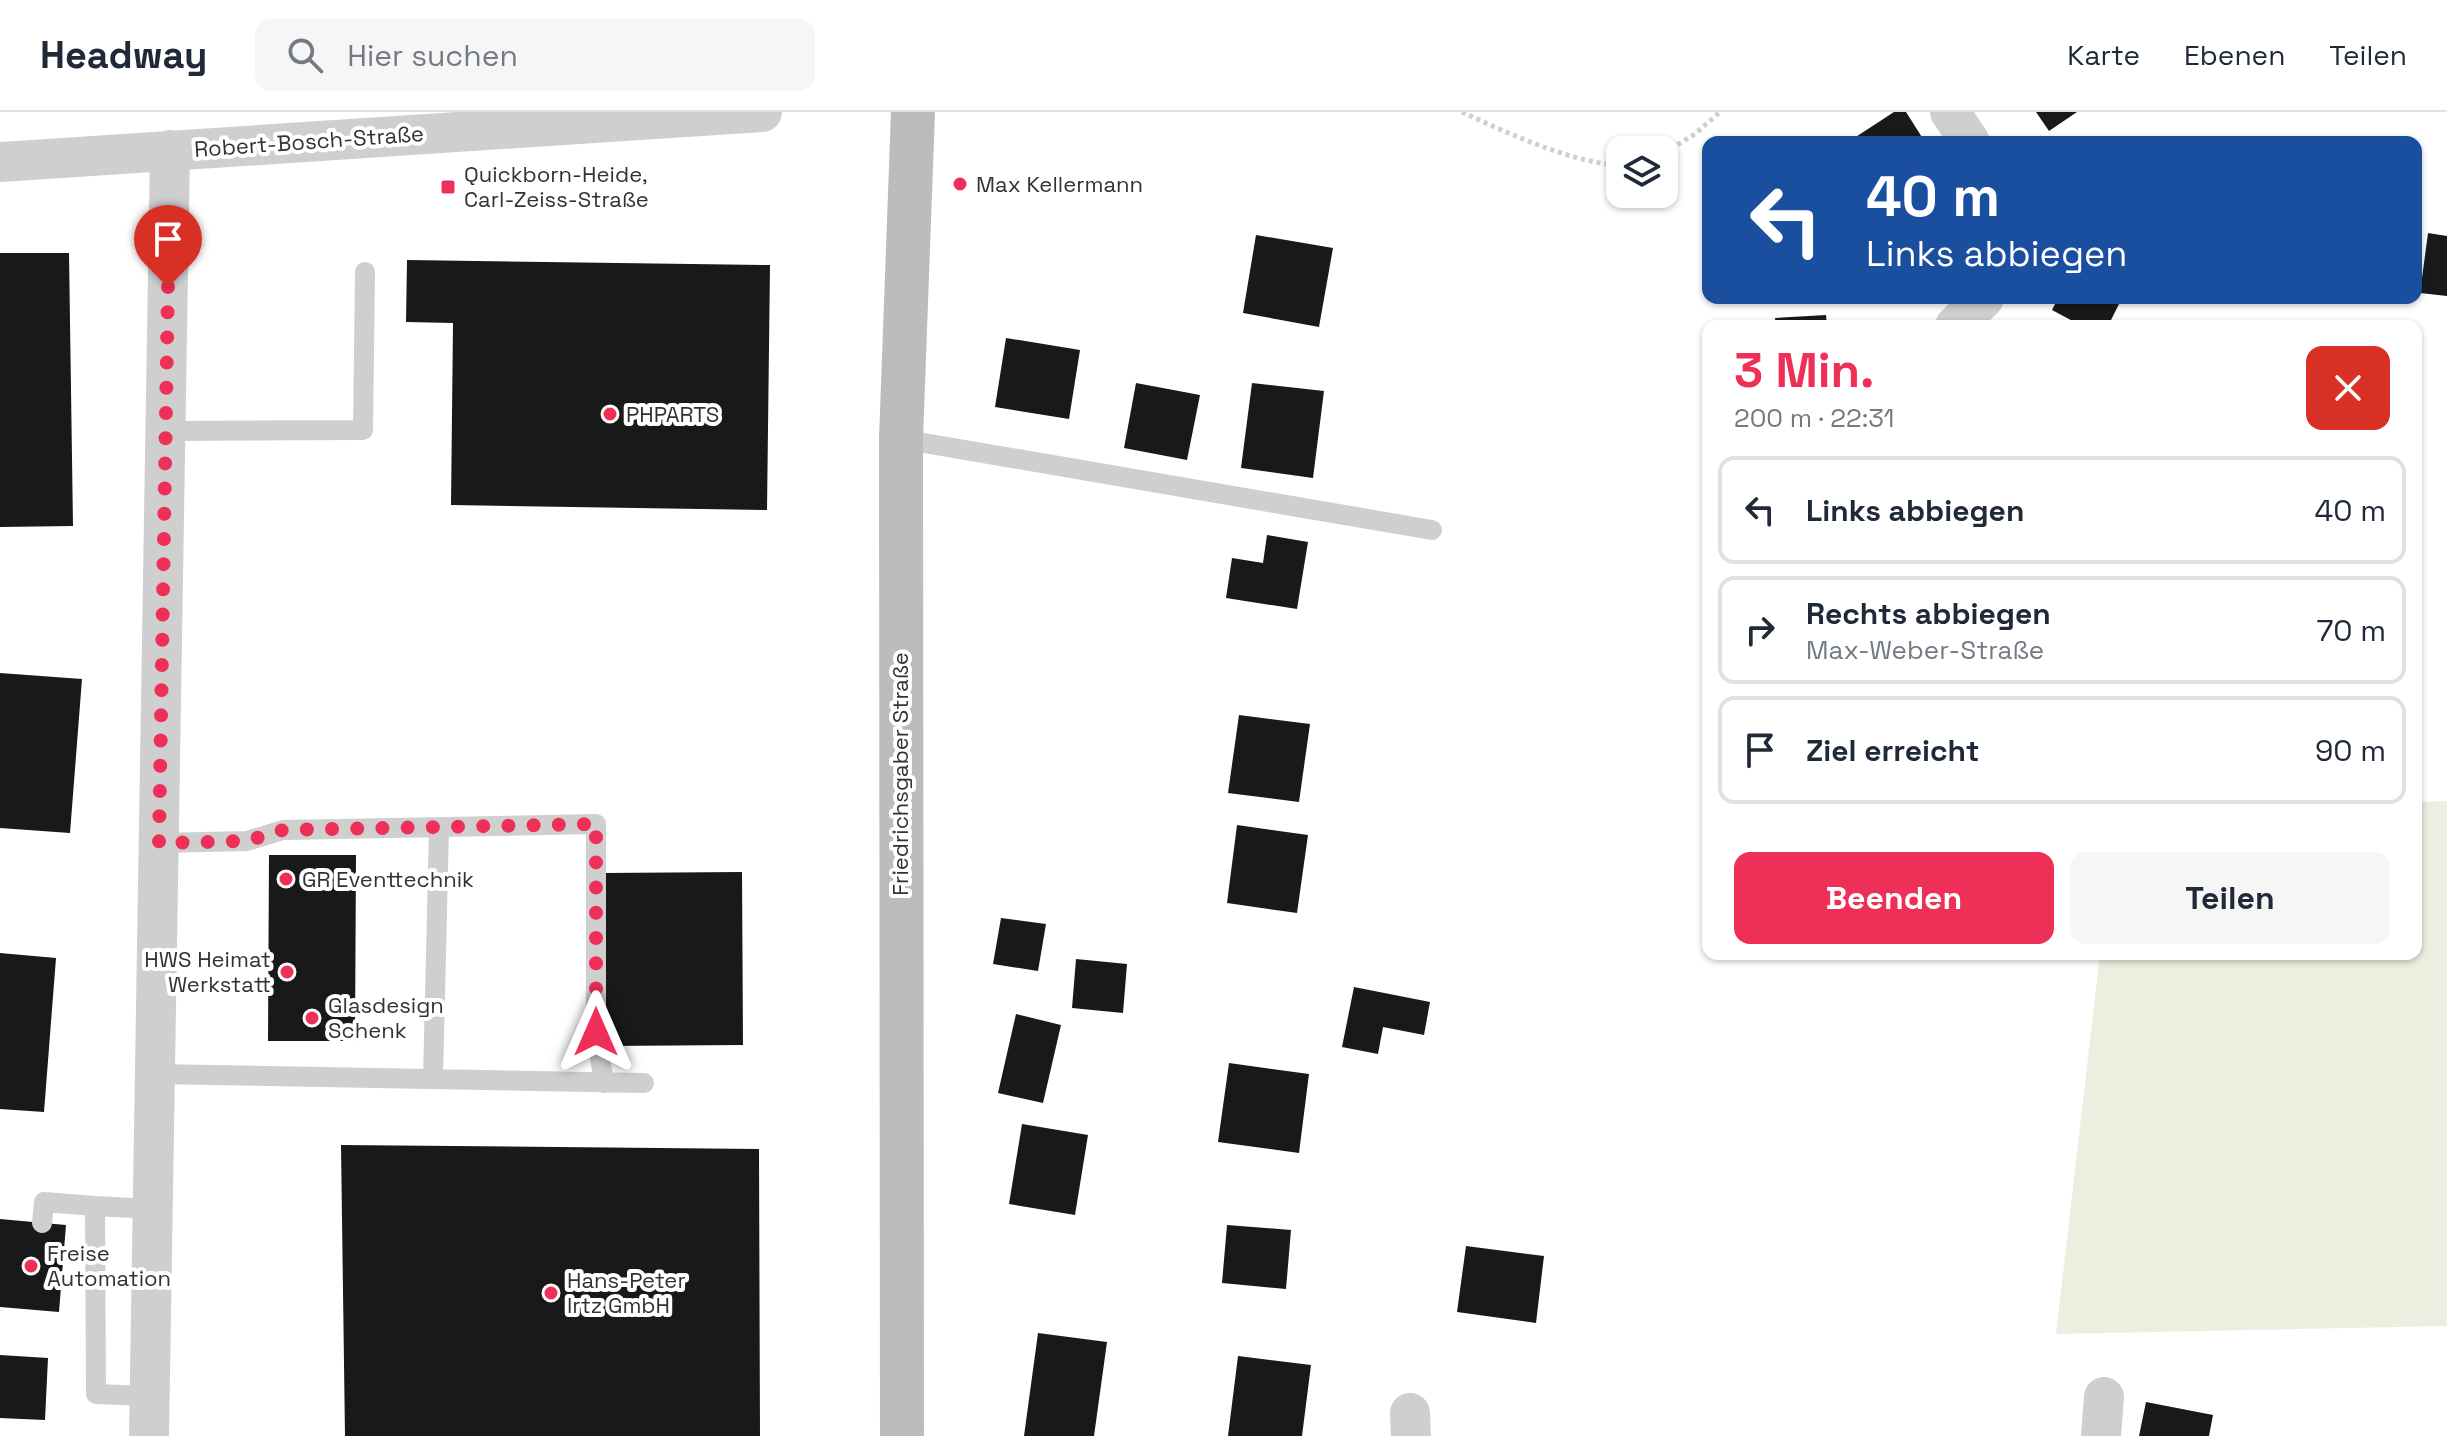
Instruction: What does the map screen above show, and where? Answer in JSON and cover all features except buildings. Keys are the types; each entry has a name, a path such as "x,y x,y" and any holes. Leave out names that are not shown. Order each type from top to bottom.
{"main road":[{"name":"Friedrichsgaber Straße","path":"902,1436 901,439 913,112"}],"street":[{"name":"Robert-Bosch-Straße","path":"0,162 762,112"},
{"path":"1950,112 1966,136"},
{"path":"149,1436 170,150"},
{"path":"1961,320 1978,304"}],"lane":[{"path":"166,431 363,430 365,272"},
{"path":"901,439 1432,530"},
{"path":"159,843 247,841 283,830 596,824 596,1032 604,1083"},
{"path":"433,1079 439,829"},
{"path":"155,1074 644,1083"},
{"path":"42,1223 44,1202 152,1209"},
{"path":"95,1206 96,1394 149,1396"}],"path":[{"path":"1462,112 1506,132 1591,163 1606,165"},
{"path":"1678,144 1720,112"}],"shaded area":[{"path":"2447,801 2447,1326 2056,1334 2099,960 2422,960 2422,802"}],"place":[{"name":"Max Kellermann","path":"960,184"},
{"name":"Quickborn-Heide, Carl-Zeiss-Straße","path":"448,187"},
{"name":"PHPARTS","path":"610,414"},
{"name":"GR Eventtechnik","path":"286,879"},
{"name":"HWS Heimat Werkstatt","path":"287,972"},
{"name":"Glasdesign Schenk","path":"312,1018"},
{"name":"Freise Automation","path":"31,1266"},
{"name":"Hans-Peter Irtz GmbH","path":"551,1293"}],"route":[{"path":"168,287 159,843 247,841 283,830 596,824 596,1032"}]}
